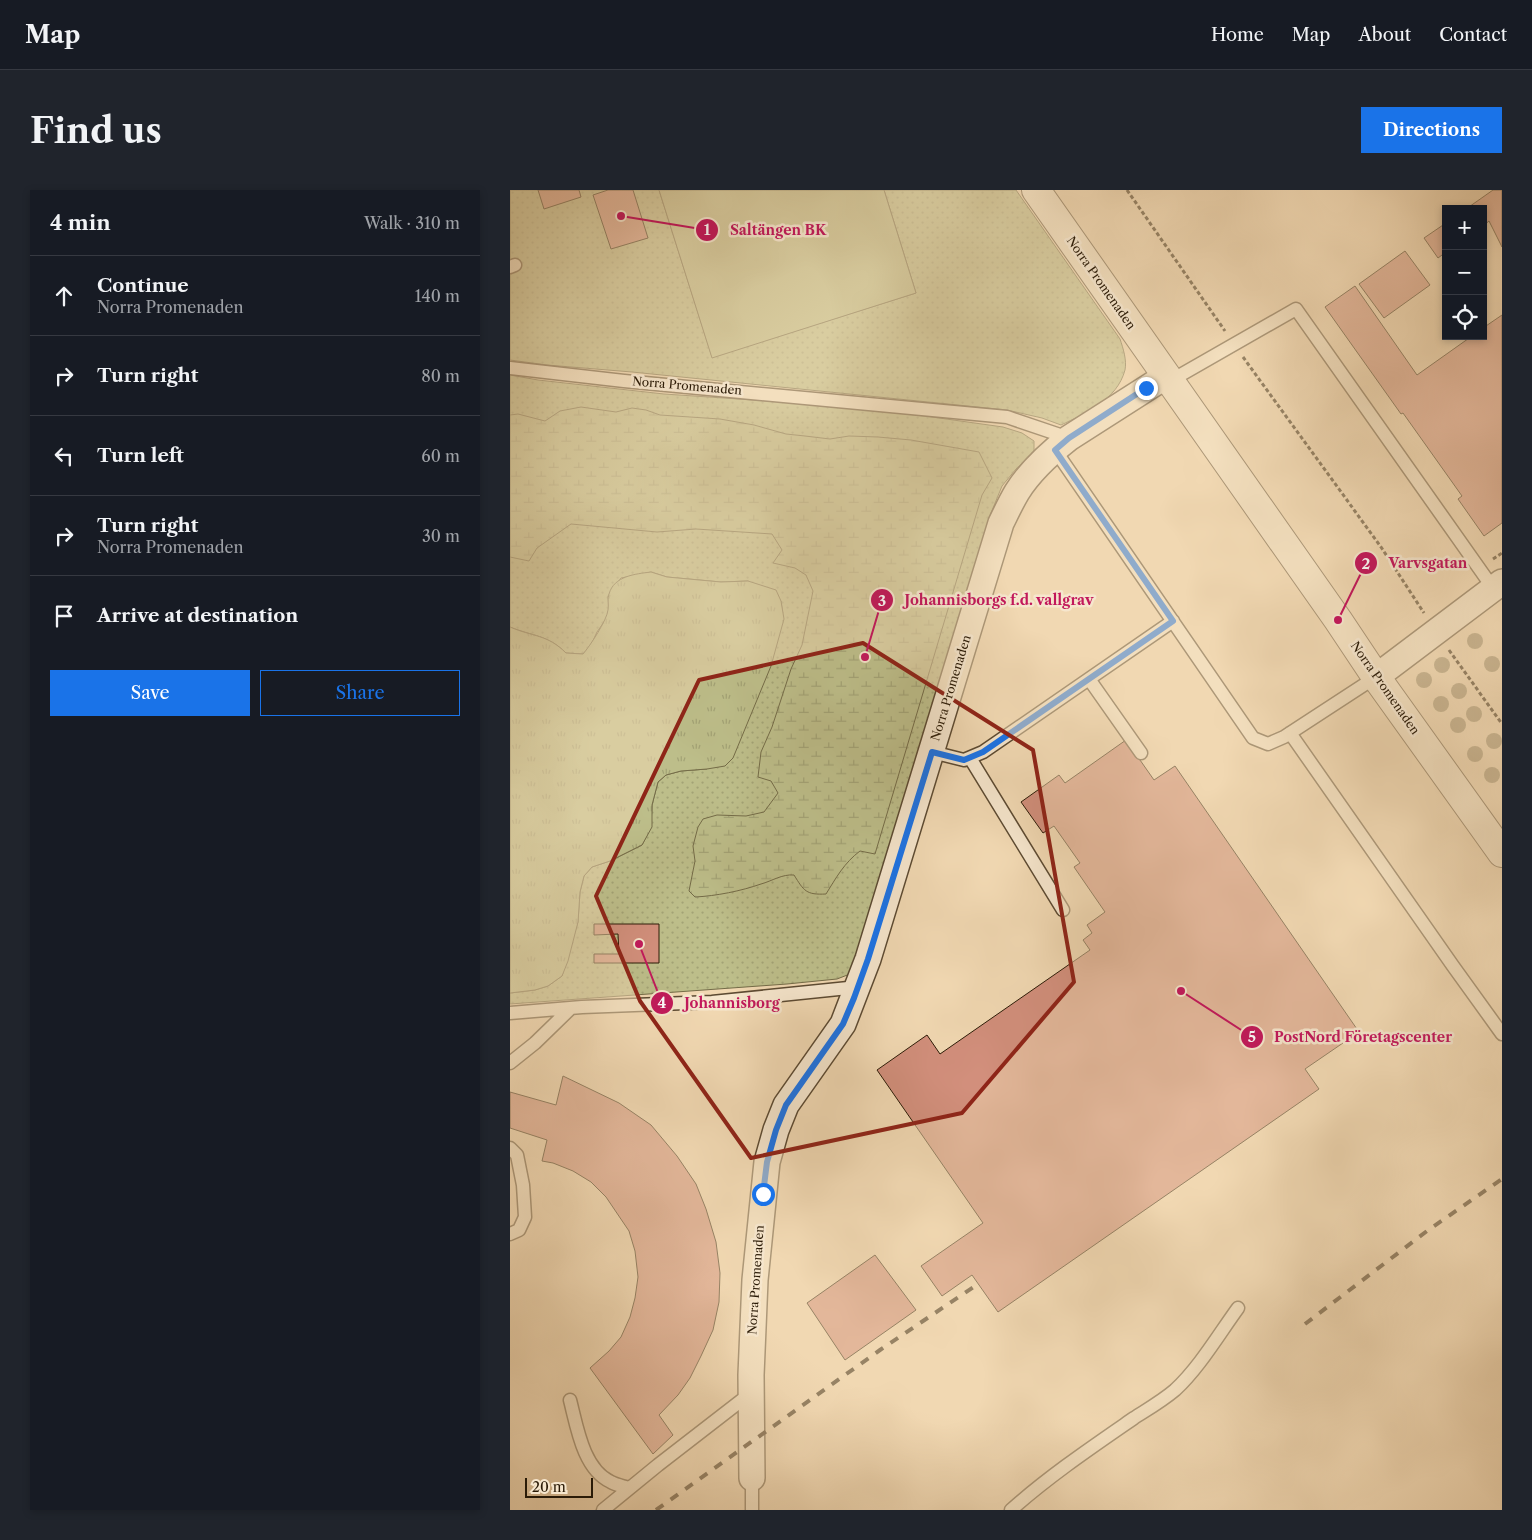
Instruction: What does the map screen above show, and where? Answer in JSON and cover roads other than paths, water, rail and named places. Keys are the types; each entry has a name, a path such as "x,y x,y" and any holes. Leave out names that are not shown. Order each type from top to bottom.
{"street":[{"name":"Norra Promenaden","path":"1036,190 1376,677 1502,853"},
{"name":"Norra Promenaden","path":"752,1478 751,1393 755,1280 767,1162 776,1130 786,1105 843,1024 858,987 932,752 1001,523 1018,491 1030,475 1062,444 1168,378"},
{"path":"1376,677 1436,632 1499,590"}],"lane":[{"path":"1168,378 1234,344 1296,308 1499,590"},
{"name":"Norra Promenaden","path":"510,368 878,406 1007,417 1062,444"},
{"path":"1062,444 1173,621 1253,738 1268,744 1284,737 1376,677"},
{"path":"932,752 964,760 983,752 1173,621"},
{"path":"1089,680 1141,753"},
{"path":"1290,733 1502,1034"},
{"path":"970,758 1063,910"},
{"path":"510,1012 712,1002 858,987"},
{"path":"510,1063 535,1043 571,1008"},
{"path":"510,1148 517,1155 523,1185 525,1217 519,1230 510,1234"},
{"path":"1011,1510 1037,1488 1134,1418 1159,1403 1176,1389 1204,1357 1238,1308"},
{"path":"604,1510 658,1465 751,1393"},
{"path":"570,1400 584,1454 596,1470 610,1482 630,1488"},
{"path":"752,1478 752,1510"}],"railway":[{"path":"1305,1324 1427,1231 1502,1179"},
{"path":"656,1510 880,1350 978,1284"}],"place":[{"name":"Saltängen BK","path":"621,216"},
{"name":"Varvsgatan","path":"1338,620"},
{"name":"Johannisborgs f.d. vallgrav","path":"865,657"},
{"name":"Johannisborg","path":"639,944"},
{"name":"PostNord Företagscenter","path":"1181,991"}]}
